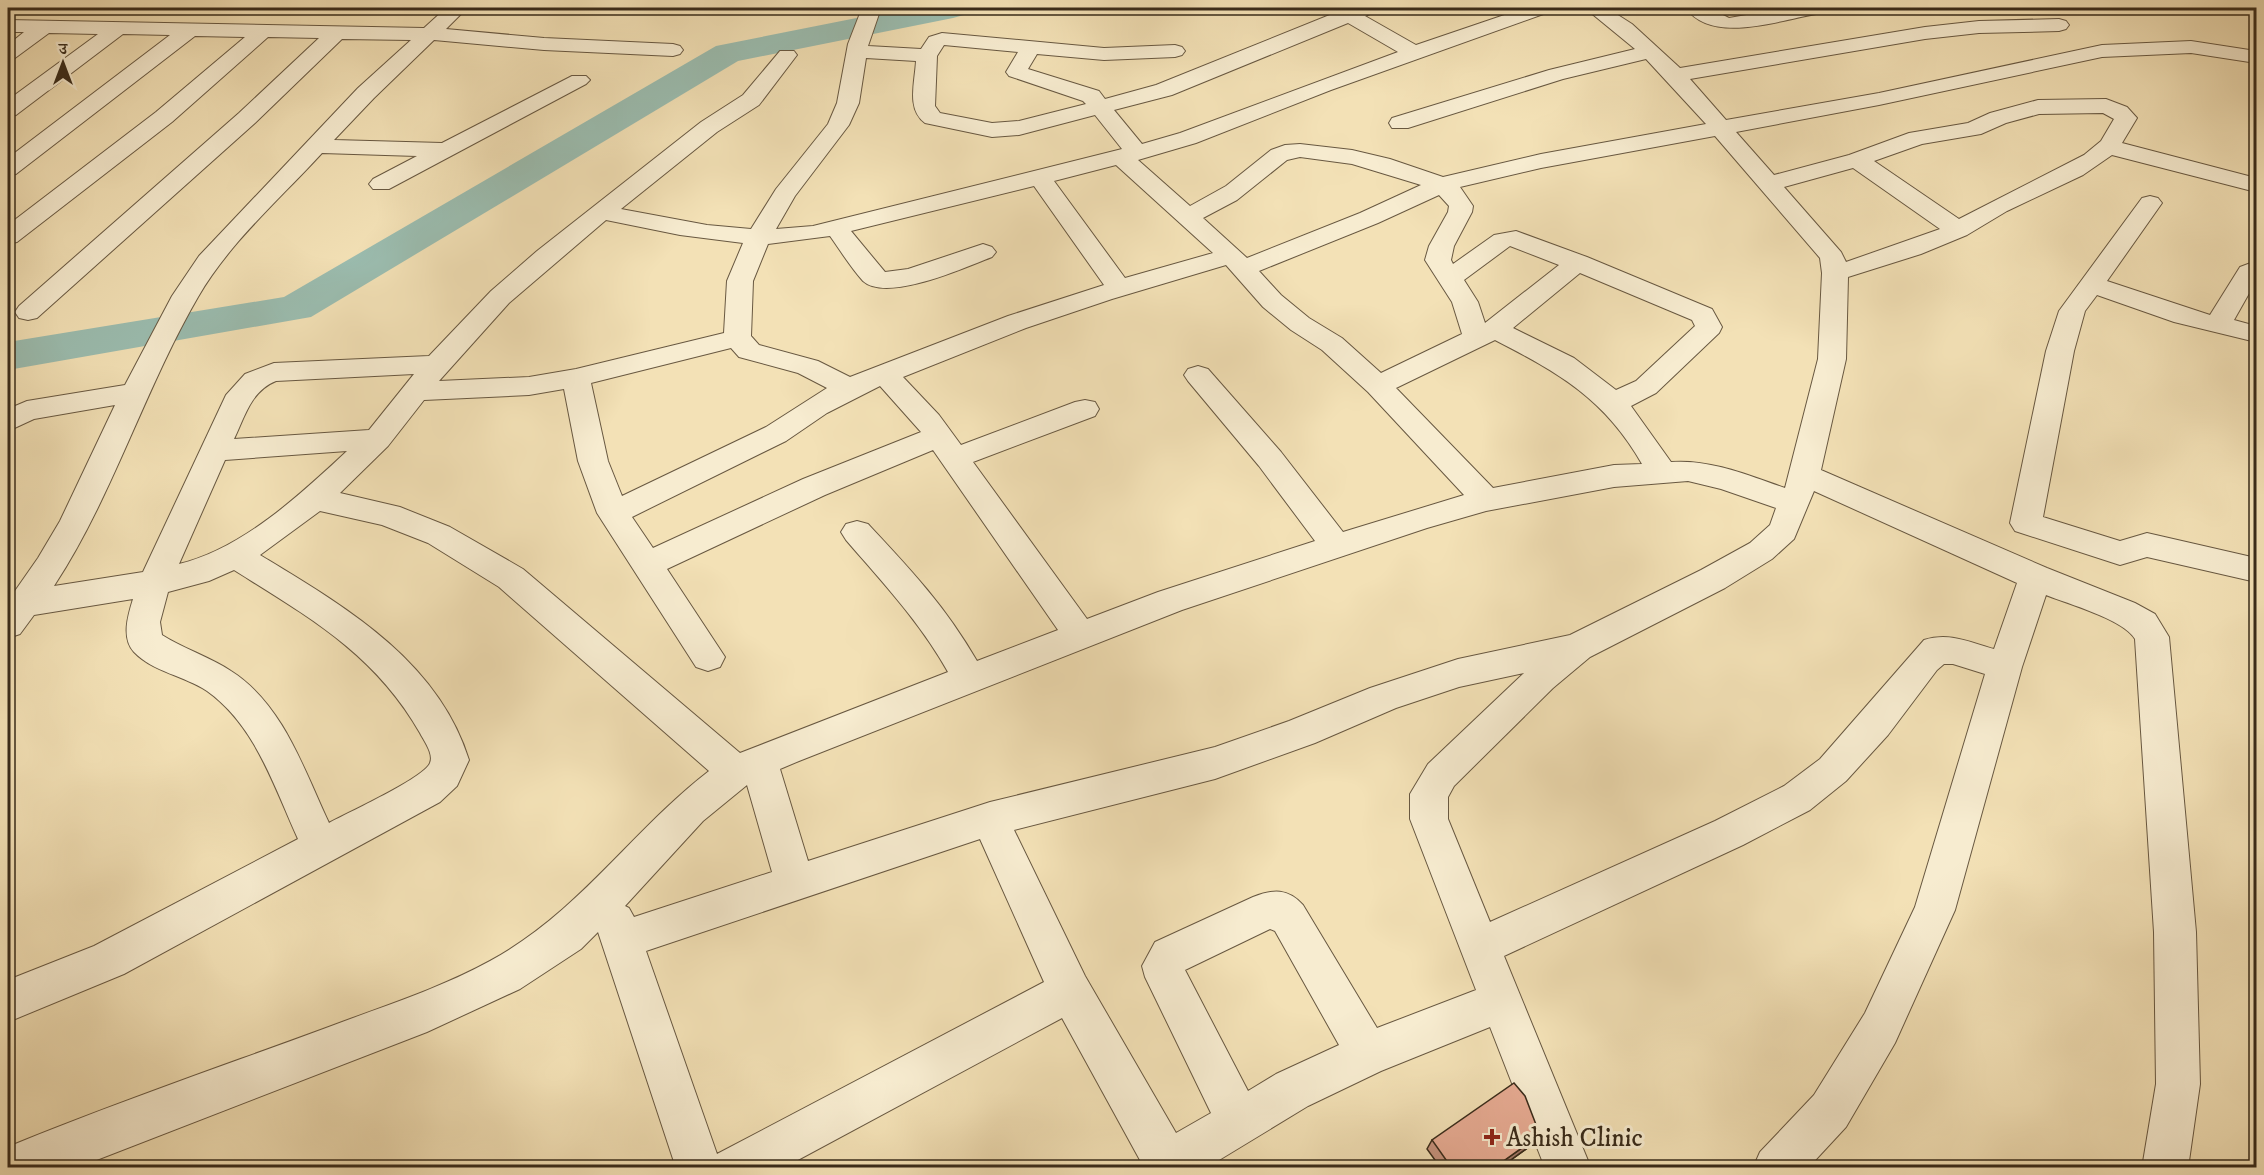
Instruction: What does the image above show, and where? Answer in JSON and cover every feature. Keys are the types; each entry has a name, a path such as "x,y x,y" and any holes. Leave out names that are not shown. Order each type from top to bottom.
{"street":[{"path":"16,615 56,557 139,381 188,289 208,261 366,93 457,8"},
{"path":"849,388 808,367 749,351 737,338 740,281 758,238 784,194 838,125 848,103 858,48 871,8"},
{"path":"1175,51 1104,54 942,39 936,41 927,56 924,106 926,113 933,118 992,130 1006,130 1164,90 1347,14 1368,8"},
{"path":"601,212 688,230 758,238 785,238 836,228 1040,178 1188,138 1542,8"},
{"path":"1568,1167 1430,819 1429,794 1441,775 1541,678 1578,647 1713,579 1761,551 1782,531 1799,488 1832,359 1835,273 1832,257 1674,75 1625,28 1594,8"},
{"path":"1696,8 1729,24 1816,8"},
{"path":"2046,8 2049,15 2059,24 2102,51"},
{"path":"1347,14 1415,53"},
{"path":"1674,75 1926,33 1979,27 2059,24"},
{"path":"8,26 261,33 429,34 544,44 674,50"},
{"path":"8,54 44,27"},
{"path":"8,110 116,30"},
{"path":"8,169 104,98 188,31"},
{"path":"8,237 164,117 261,33"},
{"path":"28,312 231,132 335,34"},
{"path":"1031,47 1016,72 1091,96 1100,105 1129,155 1186,217 1237,262 1272,301 1300,324 1332,344 1378,386 1486,500"},
{"path":"614,513 776,434 817,406 849,388 1017,322 1119,288 1237,262 1369,218 1440,185 1541,160 1646,140 1721,130 2102,51 2191,47 2256,57"},
{"path":"858,48 927,56"},
{"path":"1400,123 1474,103 1586,64 1652,52"},
{"path":"16,615 197,572 236,556 315,499 378,439 437,364 500,297 601,212 709,127 751,100 787,54"},
{"path":"381,184 579,80"},
{"path":"1767,183 1857,160 1917,138 1973,129 1998,118 2038,107 2106,106 2126,118 2123,129 2106,146 2072,172 2006,203 1958,230 1888,258 1835,273"},
{"path":"318,146 447,150"},
{"path":"2106,146 2256,185"},
{"path":"1186,217 1234,191 1285,152 1350,157 1418,174 1440,185 1457,198 1461,206 1460,214 1438,251 1441,267 1451,277 1485,333 1573,370 1613,403 1634,424 1661,471"},
{"path":"1857,160 1958,230"},
{"path":"1040,178 1119,288"},
{"path":"2150,203 2072,311 2060,351 2026,523 2120,553 2147,545 2243,567"},
{"path":"836,228 874,277 881,280 899,280 983,252"},
{"path":"1451,277 1507,238 1525,240 1703,315 1708,320 1709,327 1669,368 1646,387 1613,403"},
{"path":"1378,386 1485,333 1578,262"},
{"path":"2218,324 2249,272 2256,269"},
{"path":"2091,284 2183,316 2218,324 2255,340"},
{"path":"417,391 518,387 576,378 737,338"},
{"path":"320,845 267,731 243,699 218,680 169,657 146,642 143,622 154,583 240,395 259,376 274,372 348,367 437,364"},
{"path":"885,374 947,447 1080,636"},
{"path":"1198,375 1270,459 1336,546"},
{"path":"576,378 593,460 614,513 708,657"},
{"path":"8,422 27,411 139,381"},
{"path":"647,566 814,487 1085,409"},
{"path":"215,451 378,439"},
{"path":"14,1167 54,1160 427,1011 505,975 566,935 607,897 689,809 748,767 1170,601 1336,546 1486,500 1614,476 1661,471 1688,471 1799,488 2035,577 2123,612 2143,623 2152,637 2175,932 2178,1084 2165,1167"},
{"path":"315,499 389,515 439,535 511,578 748,767 795,883"},
{"path":"857,532 922,604 942,631 969,679"},
{"path":"8,1001 109,960 320,845 427,790 444,775 450,760 445,743 418,697 376,649 313,603 236,556"},
{"path":"1776,1167 1830,1112 1880,1028 1935,910 2005,667 2035,577"},
{"path":"622,940 990,819 1215,763 1302,732 1383,698 1458,673 1578,647"},
{"path":"1480,947 1729,833 1797,798 1833,770 1875,724 1925,660 1936,650 1953,650 2005,667"},
{"path":"990,819 1070,991 1165,1166 1292,1090 1368,1054 1502,1001"},
{"path":"607,897 699,1167"},
{"path":"1239,1121 1166,977 1163,966 1170,956 1267,910 1281,909 1289,918 1368,1054"},
{"path":"735,1167 1070,991"}],"building":[{"path":"1514,1083 1525,1096 1540,1135 1495,1167 1451,1167 1432,1140"}],"waterway":[{"path":"8,356 296,308 728,53 953,8"}],"place":[{"name":"Ashish Clinic","path":"1492,1137"}]}
